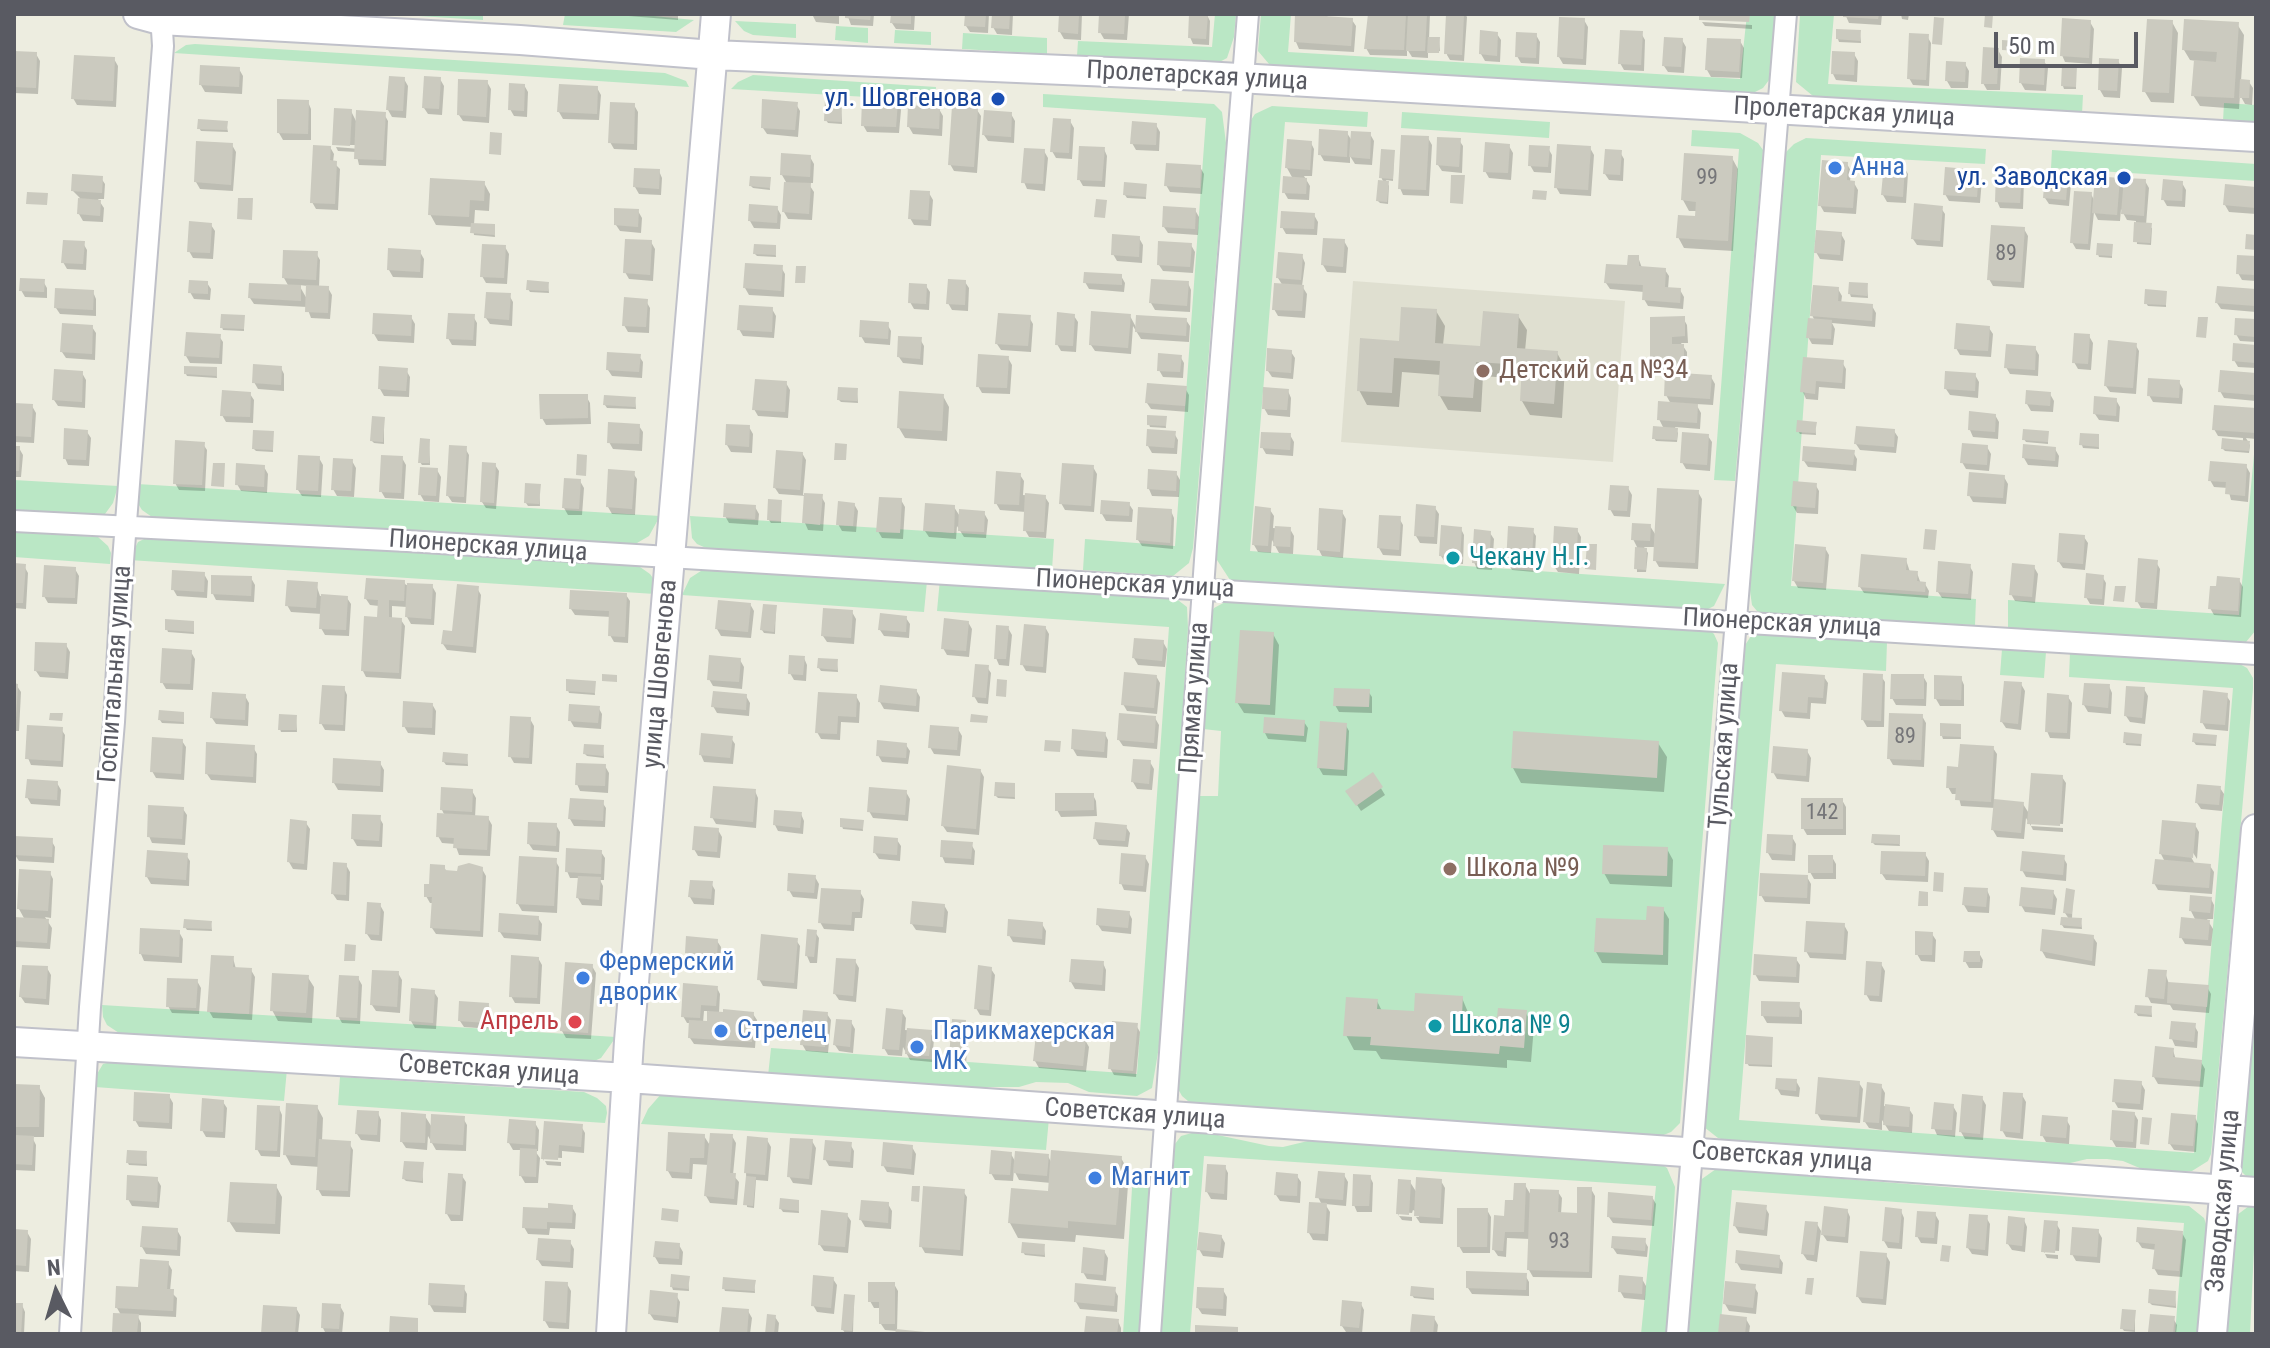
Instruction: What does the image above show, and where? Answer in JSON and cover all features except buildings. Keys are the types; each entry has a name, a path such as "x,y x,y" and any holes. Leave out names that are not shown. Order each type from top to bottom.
{"street":[{"name":"улица Шовгенова","path":"611,1334 628,1078 716,14"},
{"name":"Прямая улица","path":"1150,1334 1248,14"},
{"name":"Тульская улица","path":"1677,1334 1786,14"},
{"name":"Пролетарская улица","path":"153,16 713,55 1242,79 2256,137"},
{"name":"Госпитальная улица","path":"70,1334 87,1046 163,46 153,16"},
{"name":"Пионерская улица","path":"14,521 1735,620 2256,654"},
{"name":"Заводская улица","path":"2212,1334 2256,829"},
{"name":"Советская улица","path":"14,1042 628,1078 2256,1192"}],"shaded area":[{"name":"Детский сад №34","path":"1353,281 1625,301 1613,462 1341,442"}],"green space":[{"path":"386,14 483,14 483,20"},
{"path":"565,14 634,14 694,20 676,32 563,25"},
{"path":"1215,14 1236,14 1234,37 1227,58 1214,65 1077,56 1078,41 1212,47"},
{"path":"1261,14 1291,14 1288,52 1740,79 1747,14 1775,14 1769,80 1763,88 1749,95 1277,66 1269,64 1258,51"},
{"path":"1800,14 1834,14 1828,84 2083,95 2082,114 1813,96 1796,82"},
{"path":"735,21 796,24 796,38 753,35"},
{"path":"836,26 868,28 868,43 835,40"},
{"path":"895,30 931,32 931,45 894,43"},
{"path":"963,33 1047,38 1047,54 962,49"},
{"path":"186,45 665,73 686,81 689,87 174,53"},
{"path":"753,75 936,87 935,101 731,89"},
{"path":"1043,94 1214,104 1222,112 1226,143 1193,548 1189,563 1173,576 1083,570 1085,539 1175,546 1206,118 1043,107"},
{"path":"2224,103 2256,105 2256,124 2223,121"},
{"path":"1272,106 1368,112 1367,127 1285,122 1250,551 1725,584 1714,606 1706,610 1230,580 1217,560 1216,548 1251,120 1255,114"},
{"path":"1402,112 1550,122 1549,138 1401,128"},
{"path":"1692,130 1740,133 1758,143 1763,150 1735,481 1714,480 1739,149 1691,146"},
{"path":"1806,138 1986,149 1985,164 1821,155 1791,586 1976,599 1975,625 1769,615 1757,611 1752,605 1749,584 1785,153"},
{"path":"2052,150 2256,164 2256,181 2051,168"},
{"path":"2256,433 2256,630 2246,642 2008,628 2008,600 2239,615"},
{"path":"14,480 118,486 113,503 105,514 14,512"},
{"path":"137,484 660,516 649,536 637,543 240,523 152,517 137,502"},
{"path":"690,516 1054,539 1052,570 706,548 692,538"},
{"path":"14,532 98,537 108,546 110,564 14,557"},
{"path":"150,536 622,563 640,567 650,574 655,581 655,594 129,560 138,542"},
{"path":"704,569 927,581 924,612 682,595 690,578"},
{"path":"940,579 1174,597 1187,607 1163,1023 1152,1088 1137,1096 1089,1092 1068,1083 957,1087 768,1076 771,1048 1137,1074 1169,627 937,611"},
{"name":"Школа №9","path":"1227,601 1709,629 1714,634 1718,643 1680,1123 1671,1132 1661,1136 1194,1106 1182,1096 1177,1087 1192,796 1218,796 1221,731 1203,729 1209,617 1214,608"},
{"path":"1751,636 1887,642 1886,671 1776,664 1739,1120 2194,1153 2233,688 2069,677 2070,653 2236,662 2247,668 2253,678 2253,689 2208,1161 2192,1171 2178,1172 2142,1169 2123,1161 2107,1159 2087,1159 2058,1166 1732,1142 1718,1138 1704,1127 1740,653"},
{"path":"2002,649 2046,652 2044,678 2000,675"},
{"path":"2256,937 2256,1179 2247,1177 2238,1168"},
{"path":"102,1005 616,1037 601,1058 592,1062 122,1035 107,1025"},
{"path":"118,1060 287,1069 284,1101 95,1087 103,1064"},
{"path":"340,1077 584,1092 606,1106 607,1113 605,1123 338,1105"},
{"path":"662,1093 1049,1118 1046,1150 641,1124 648,1109"},
{"path":"1199,1131 1283,1147 1312,1140 1661,1164 1667,1168 1675,1187 1667,1334 1641,1334 1656,1186 1204,1156 1190,1334 1161,1334 1172,1154 1181,1136"},
{"path":"1716,1169 2189,1206 2204,1218 2209,1233 2203,1334 2175,1334 2184,1223 1732,1190 1720,1334 1686,1334 1699,1181"},
{"path":"1133,1172 1152,1172 1142,1334 1123,1334"},
{"path":"2249,1206 2256,1206 2250,1334 2221,1334 2228,1230 2237,1215"}],"place":[{"name":"ул. Шовгенова","path":"998,99"},
{"name":"Анна","path":"1835,168"},
{"name":"ул. Заводская","path":"2124,178"},
{"name":"Детский сад №34","path":"1483,371"},
{"name":"Чекану Н.Г.","path":"1453,558"},
{"name":"Школа №9","path":"1450,869"},
{"name":"Фермерский дворик","path":"583,978"},
{"name":"Апрель","path":"575,1022"},
{"name":"Школа № 9","path":"1435,1026"},
{"name":"Стрелец","path":"721,1031"},
{"name":"Парикмахерская МК","path":"917,1047"},
{"name":"Магнит","path":"1095,1178"}]}
